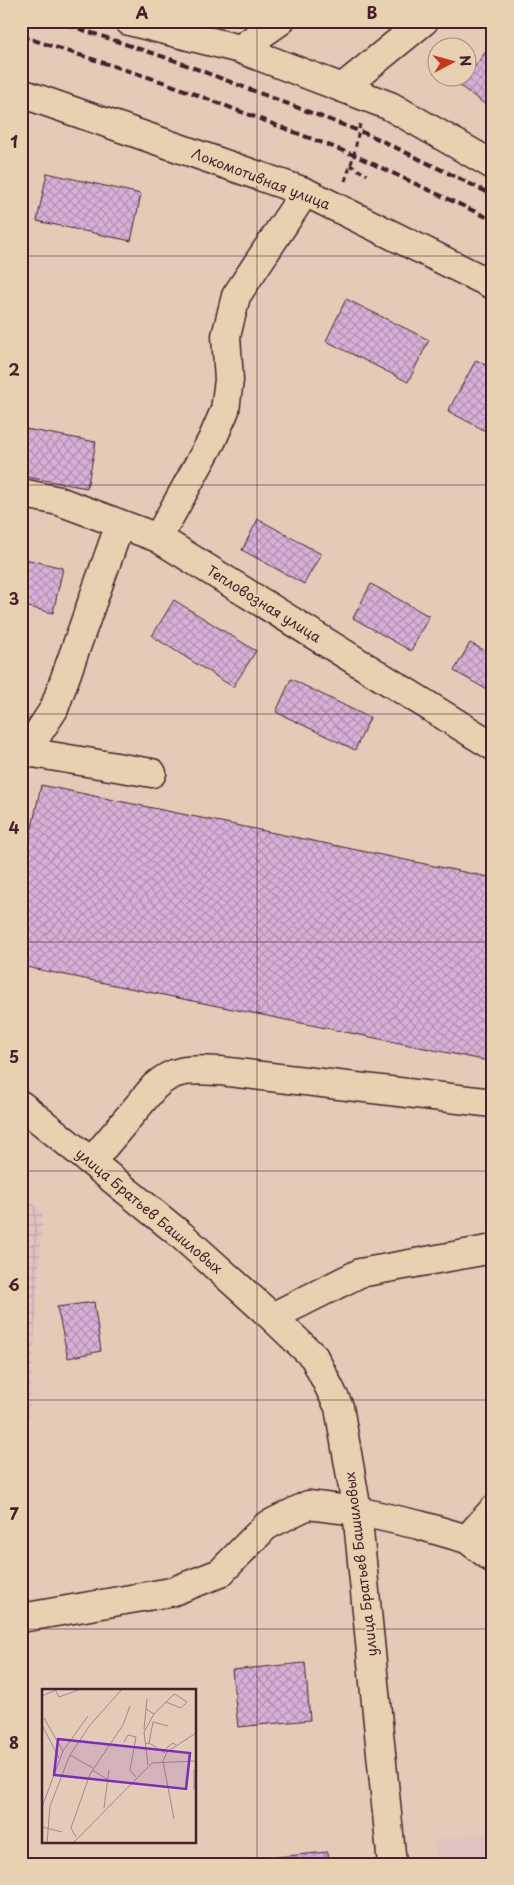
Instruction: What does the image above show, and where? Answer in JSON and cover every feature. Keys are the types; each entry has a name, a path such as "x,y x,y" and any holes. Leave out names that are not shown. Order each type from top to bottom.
{"street":[{"path":"129,21 240,49 390,106 493,165"},
{"path":"240,49 280,21"},
{"path":"342,88 424,21"},
{"name":"Локомотивная улица","path":"21,94 305,192 493,285"},
{"path":"158,538 212,440 225,410 229,380 226,336 236,296 305,192"},
{"name":"Тепловозная улица","path":"21,493 59,501 158,538 493,746"},
{"path":"21,750 35,738 54,709 120,524"},
{"path":"21,750 152,773"},
{"path":"91,1162 164,1077 184,1070 220,1071 493,1103"},
{"name":"улица Братьев Башиловых","path":"21,1105 181,1235 272,1317 314,1357 340,1408 357,1511 392,1864"},
{"path":"272,1317 360,1273 493,1249"},
{"path":"21,1618 171,1592 220,1573 266,1526 308,1505 357,1511 419,1525 467,1539 493,1559"},
{"path":"467,1539 493,1510"}],"path":[{"path":"350,166 368,175"}],"shaded area":[{"path":"21,1193 43,1212 21,1536"},
{"path":"493,1834 493,1864 437,1864 434,1840"}],"building":[{"path":"493,42 493,110 463,88 476,88 476,65"},
{"path":"47,173 141,194 131,241 37,221"},
{"path":"346,299 429,340 408,382 326,341"},
{"path":"476,360 493,369 493,435 448,411"},
{"path":"21,428 96,442 87,488 21,476"},
{"path":"258,519 321,554 304,584 242,550"},
{"path":"21,558 63,568 53,613 21,605"},
{"path":"371,584 429,616 411,651 353,618"},
{"path":"174,600 256,651 233,687 152,636"},
{"path":"470,643 493,655 493,693 454,671"},
{"path":"291,679 370,718 355,750 276,712"},
{"path":"41,785 493,878 493,975 488,998 493,999 493,1062 21,966 21,880"},
{"path":"94,1302 101,1351 68,1358 57,1307"},
{"path":"305,1663 310,1720 238,1727 232,1670"},
{"path":"328,1852 329,1864 206,1864"}],"railway":[{"path":"56,21 173,60 372,136 493,195"},
{"path":"21,36 166,83 354,155 493,220"}]}
